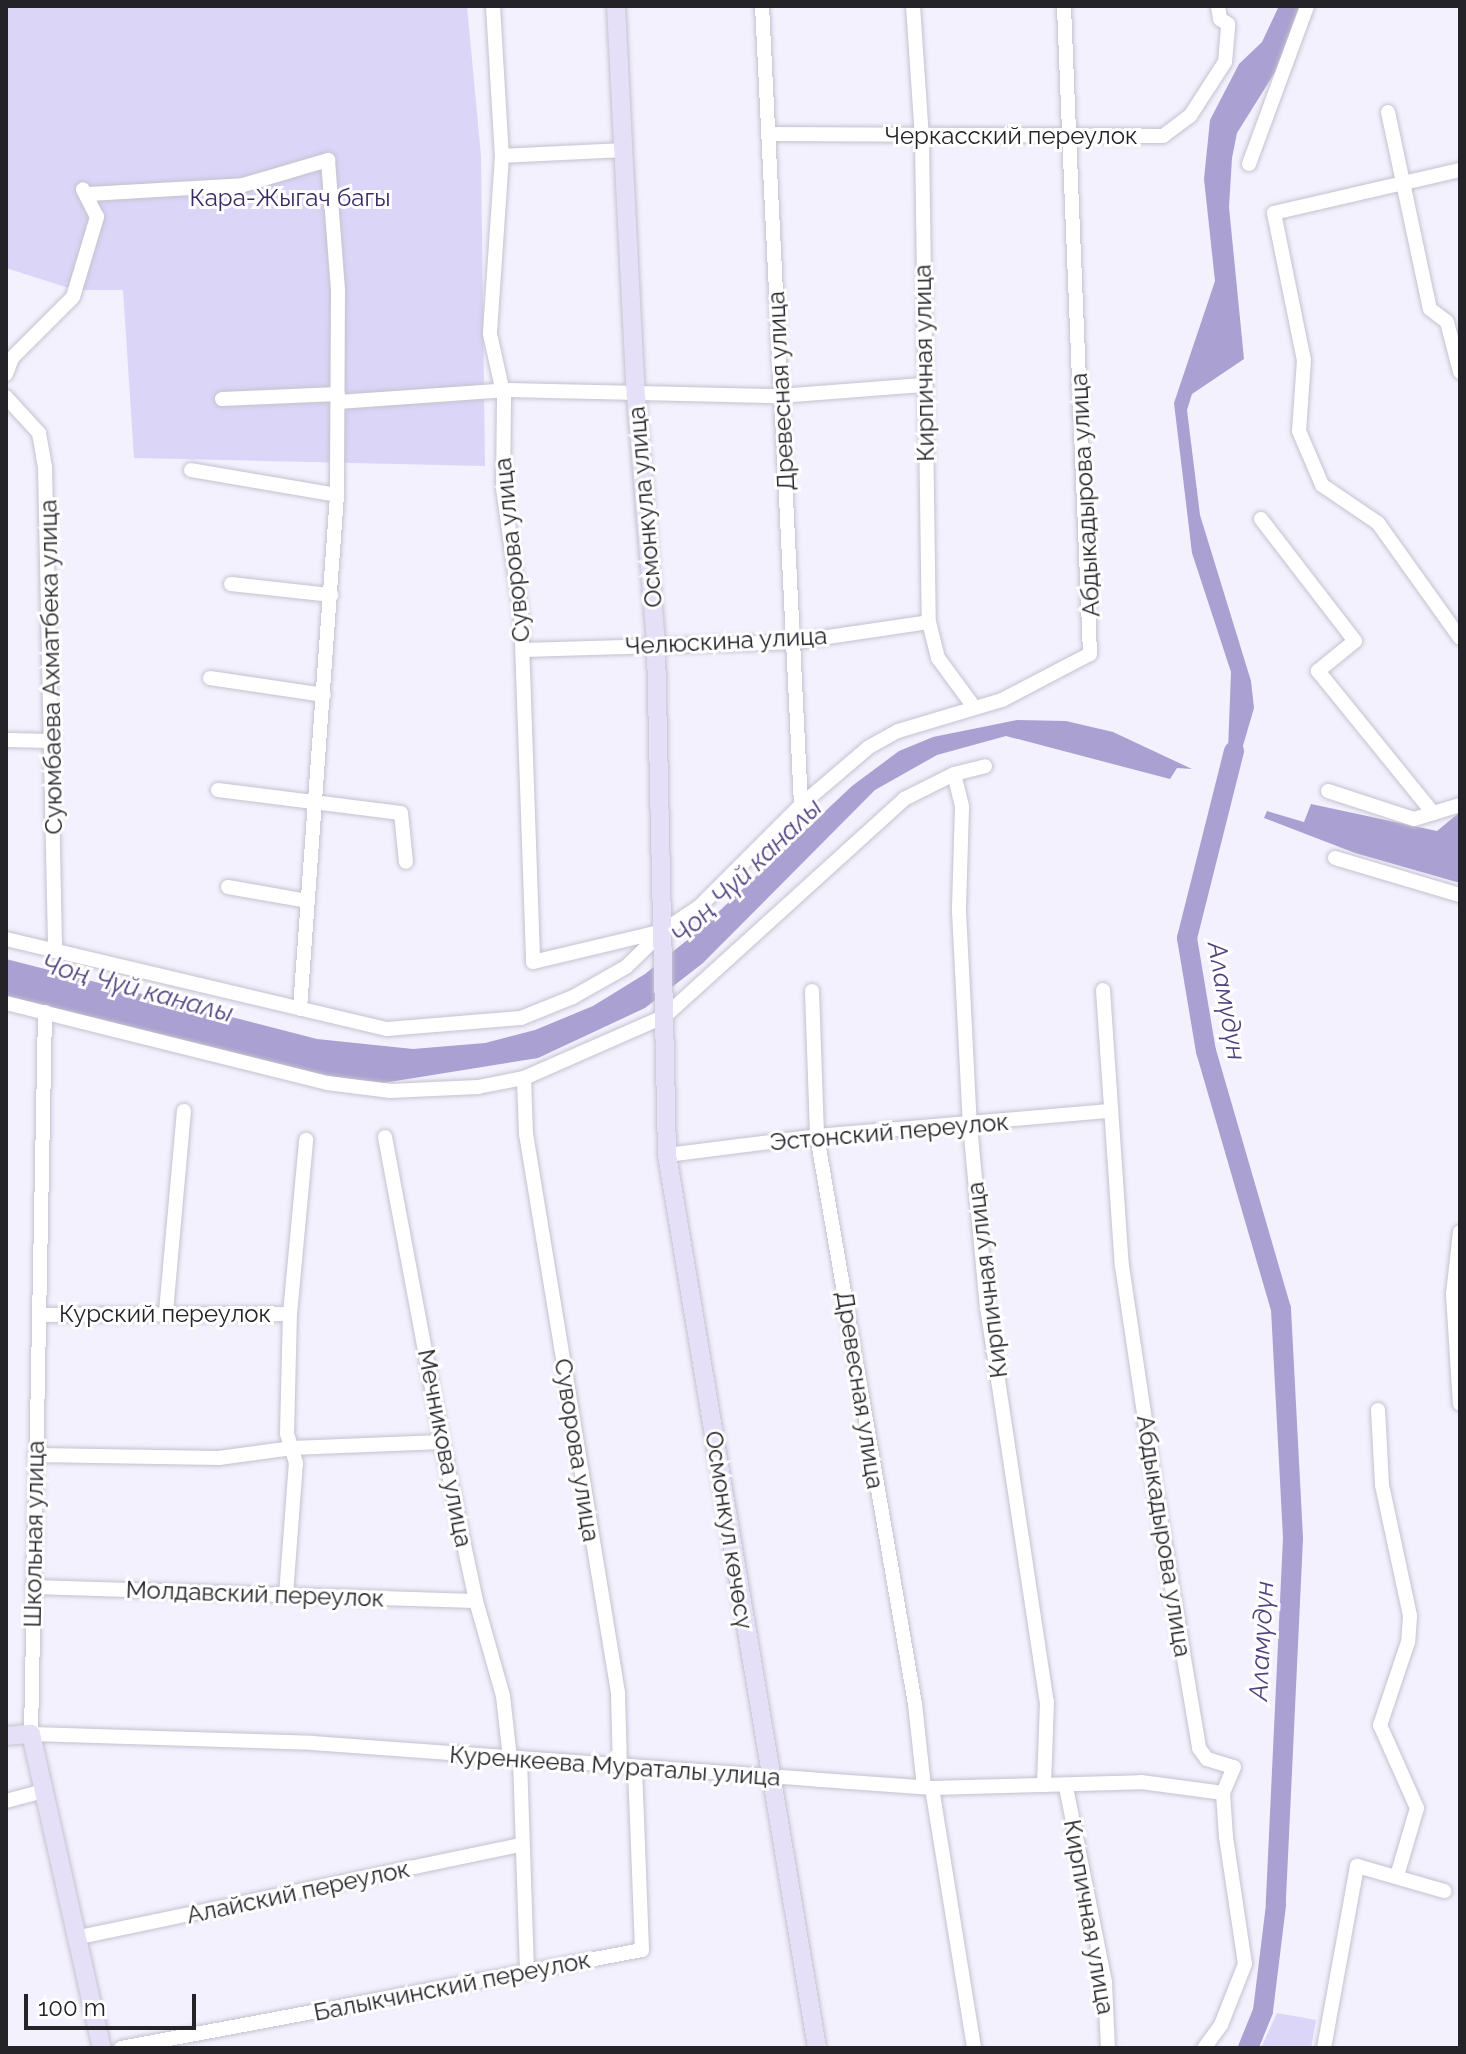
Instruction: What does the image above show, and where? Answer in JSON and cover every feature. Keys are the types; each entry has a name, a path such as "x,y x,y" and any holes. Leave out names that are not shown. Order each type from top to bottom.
{"street":[{"name":"Суворова улица","path":"493,6 502,156 490,334 502,391 503,488 523,650 533,962 663,936"},
{"name":"Осмонкула улица","path":"616,6 636,395 656,646 664,1012"},
{"name":"Древесная улица","path":"762,6 801,805"},
{"name":"Кирпичная улица","path":"913,6 922,137 923,385 929,622 938,658 974,707"},
{"name":"Абдыкадырова улица","path":"663,936 699,907 801,805 869,747 898,731 1002,700 1090,654 1064,6"},
{"name":"Черкасский переулок","path":"769,134 1163,136 1190,116 1225,62 1228,24 1220,19 1218,6"},
{"path":"1249,164 1307,6"},
{"path":"1388,112 1430,309 1447,322 1460,372"},
{"path":"502,156 623,150"},
{"path":"6,374 12,358 73,297 97,217 86,191 243,185 328,160 338,290 337,495 300,1009"},
{"path":"1460,170 1274,213 1304,360 1299,431 1322,485 1378,523 1460,638"},
{"path":"222,399 502,391 780,396 923,385"},
{"name":"Суюмбаева Ахматбека улица","path":"6,397 39,433 45,467 55,951"},
{"path":"191,470 337,495"},
{"path":"1261,519 1355,641 1318,671 1433,813"},
{"path":"231,584 331,595"},
{"name":"Челюскина улица","path":"523,650 794,642 929,622"},
{"path":"210,678 324,695"},
{"path":"6,740 53,741"},
{"path":"6,1003 327,1083 390,1091 478,1087 524,1078 664,1012 904,799 954,774 985,766"},
{"name":"Кирпичная улица","path":"954,774 962,807 959,911 970,1125 987,1307 1047,1702 1044,1785"},
{"path":"218,790 401,813 406,862"},
{"path":"1328,791 1414,819 1460,805"},
{"path":"1335,858 1460,895"},
{"path":"228,887 307,901"},
{"path":"6,939 387,1029 521,1018 573,997 626,967 663,936"},
{"name":"Абдыкадырова улица","path":"1103,990 1122,1266 1199,1748 1207,1759 1234,1767 1223,1793 1245,1964 1221,2025 1204,2048"},
{"name":"Древесная улица","path":"812,991 817,1136 974,2048"},
{"name":"Школьная улица","path":"45,1012 31,1734 40,1792 102,2048"},
{"name":"Осмонкул көчөсү","path":"664,1012 667,1155 817,2048"},
{"name":"Суворова улица","path":"524,1078 526,1134 618,1693 628,1768 642,1950"},
{"path":"166,1312 184,1111"},
{"name":"Эстонский переулок","path":"667,1155 817,1136 1110,1111"},
{"name":"Мечникова улица","path":"385,1137 442,1442 476,1601 503,1696 515,1759 527,1972"},
{"name":"Курский переулок","path":"286,1595 296,1463 287,1434 290,1314 306,1140"},
{"path":"1460,1232 1453,1294 1460,1404"},
{"name":"Курский переулок","path":"40,1315 166,1312 290,1314"},
{"path":"1378,1410 1382,1485 1410,1616 1408,1642 1380,1725 1417,1808 1397,1876"},
{"path":"35,1455 219,1458 292,1448 442,1442"},
{"name":"Молдавский переулок","path":"33,1587 476,1601"},
{"name":"Куренкеева Мураталы улица","path":"6,1736 31,1734 297,1743 928,1787 1066,1787 1141,1782 1223,1793"},
{"name":"Кирпичная улица","path":"1066,1787 1105,1983 1108,2048"},
{"path":"6,1801 40,1792"},
{"name":"Алайский переулок","path":"75,1938 520,1845"},
{"path":"1324,2048 1357,1866 1444,1891"},
{"name":"Балыкчинский переулок","path":"121,2048 642,1950"}],"green space":[{"name":"Кара-Жыгач багы","path":"6,6 467,6 481,156 485,466 134,458 123,290 75,290 6,268"},
{"path":"1277,2013 1316,2020 1311,2048 1261,2048"}],"shaded area":[{"path":"1279,6 1301,6 1287,53 1237,133 1232,158 1229,207 1244,359 1192,394 1187,410 1200,515 1251,681 1254,708 1233,780 1221,774 1228,750 1231,672 1192,553 1174,403 1215,281 1204,179 1210,120 1239,64 1262,42"},
{"path":"1017,720 1066,721 1113,732 1192,769 1177,768 1170,779 1006,736 937,755 875,790 703,963 645,1008 538,1058 377,1084 318,1074 6,996 6,959 317,1039 413,1049 485,1043 535,1030 593,1006 645,974 696,933 852,786 899,751 933,737"},
{"path":"1311,804 1437,831 1460,812 1460,883 1355,853 1264,818 1267,811 1304,822"}],"waterway":[{"name":"Аламүдүн","path":"1234,751 1187,938 1206,1051 1281,1309 1293,1538 1276,1905 1263,2011 1248,2048"}],"water label":[{"name":"Чоң Чүй каналы","path":"747,872"},
{"name":"Чоң Чүй каналы","path":"137,989"}]}
